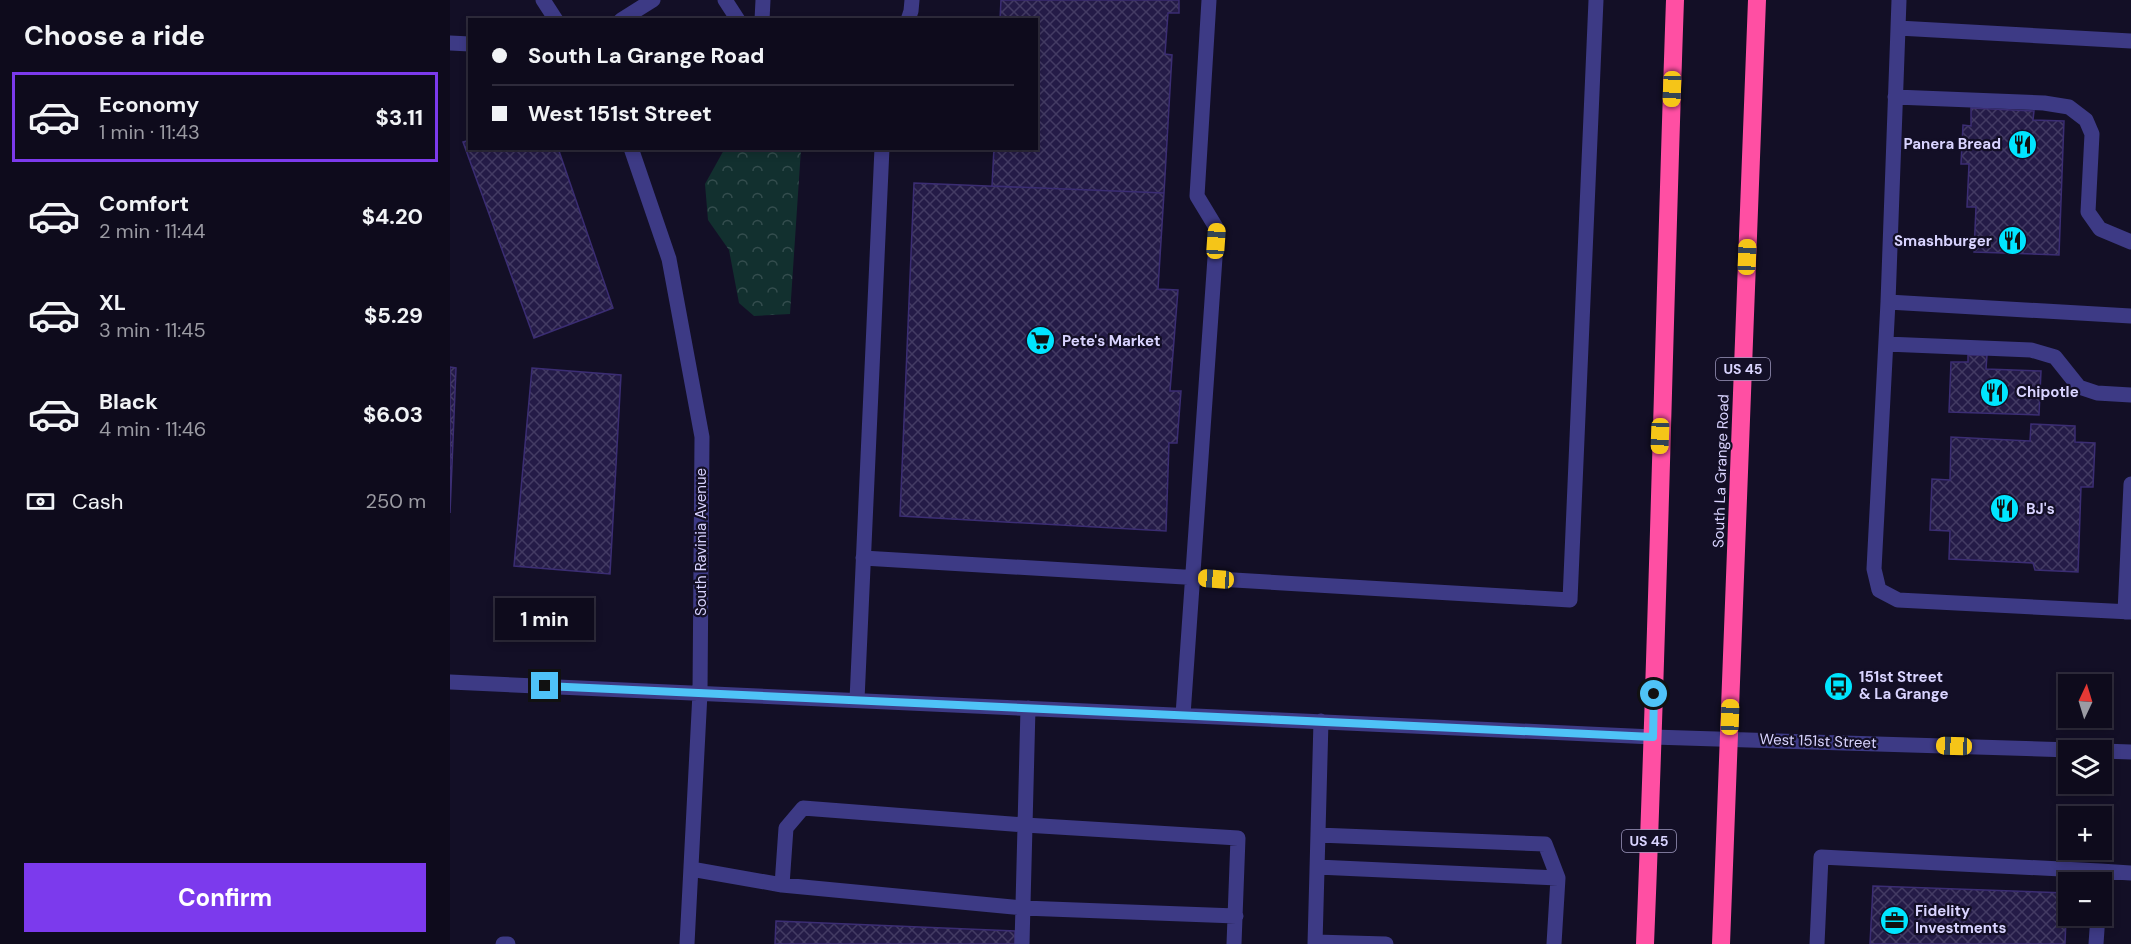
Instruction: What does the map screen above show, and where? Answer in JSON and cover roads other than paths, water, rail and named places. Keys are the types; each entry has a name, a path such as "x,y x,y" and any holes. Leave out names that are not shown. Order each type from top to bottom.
{"highway":[{"name":"US 45","path":"1645,944 1676,0"},
{"name":"South La Grange Road","path":"1720,944 1757,0"}],"street":[{"path":"543,0 555,18"},
{"path":"624,18 653,0"},
{"path":"725,0 737,18"},
{"path":"762,18 763,0"},
{"path":"909,18 912,0"},
{"path":"1183,715 1217,229 1197,196 1209,0"},
{"path":"863,558 1570,600 1596,0"},
{"path":"1899,0 1888,302 1874,569 1879,590 1898,600 2128,612 2131,484"},
{"path":"1898,28 2131,41"},
{"path":"450,43 468,44"},
{"path":"1895,97 2044,103 2069,107 2086,120 2092,134 2088,212 2100,229 2131,242"},
{"name":"South Ravinia Avenue","path":"632,150 669,259 702,437 700,693 687,944"},
{"path":"857,700 882,150"},
{"path":"1888,302 2131,316"},
{"path":"1886,344 2031,350 2055,357 2079,387 2097,393 2131,395"},
{"name":"West 151st Street","path":"450,682 1653,737 2058,750"},
{"path":"1022,944 1028,708"},
{"path":"1322,722 1315,943 1386,944"},
{"path":"2112,751 2131,752"},
{"path":"782,885 786,828 803,808 1238,838 1234,944"},
{"path":"1318,836 1545,844 1558,878 1554,944"},
{"path":"1817,944 1821,857 2058,874"},
{"path":"1317,867 1558,878"},
{"path":"691,869 782,885 1023,908 1236,916"},
{"path":"2112,875 2131,873"},
{"path":"2097,944 2098,926"},
{"path":"503,944 508,944"}],"place":[{"name":"Panera Bread","path":"2022,144"},
{"name":"Smashburger","path":"2013,241"},
{"name":"Pete's Market","path":"1041,341"},
{"name":"Chipotle","path":"1995,392"},
{"name":"BJ's","path":"2005,509"},
{"name":"151st Street & La Grange","path":"1838,686"},
{"name":"Fidelity Investments","path":"1894,920"}]}
